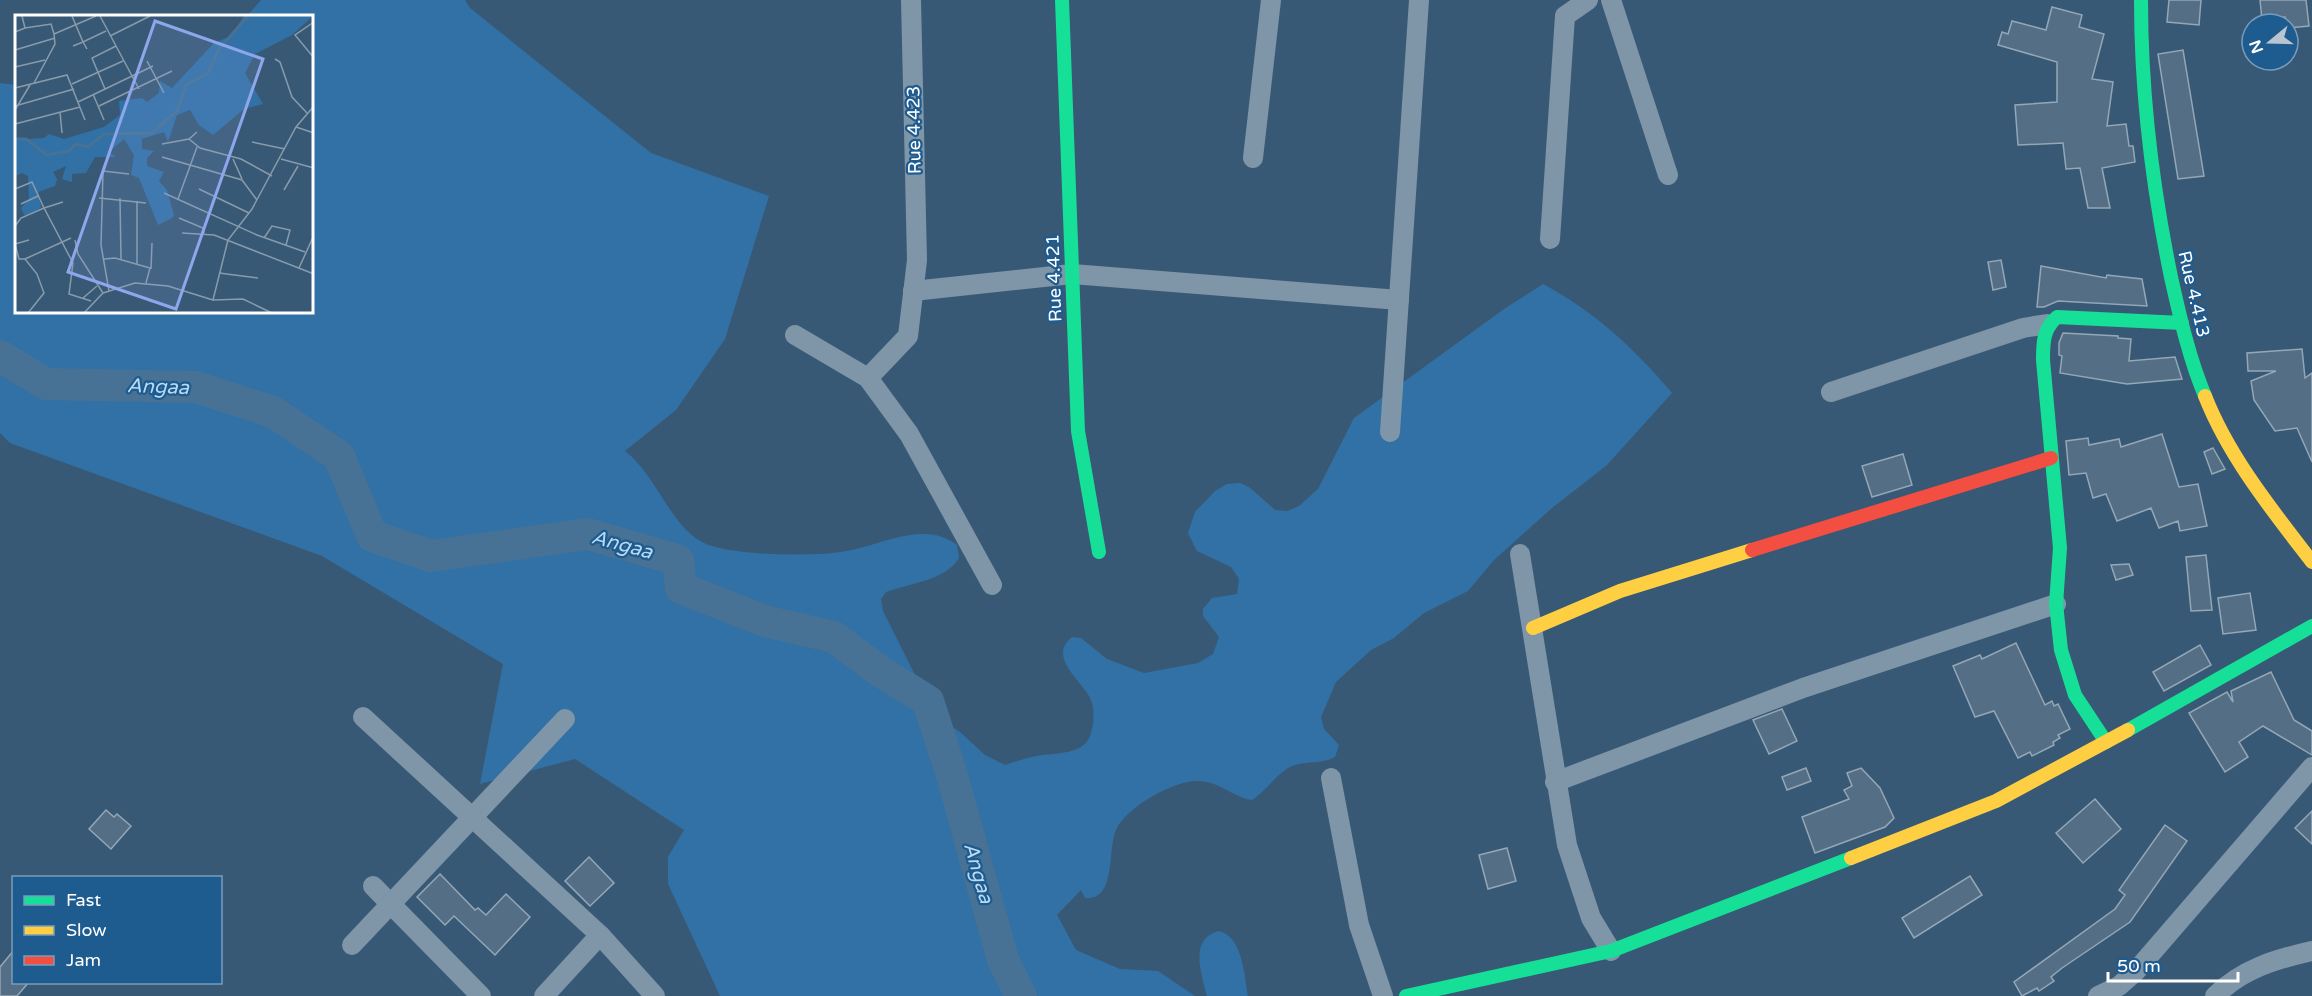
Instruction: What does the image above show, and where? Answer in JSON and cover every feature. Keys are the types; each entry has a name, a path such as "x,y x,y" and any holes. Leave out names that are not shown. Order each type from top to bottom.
{"street":[{"name":"Rue 4.423","path":"868,378 908,336 917,260 911,0"},
{"name":"Rue 4.421","path":"1062,0 1078,431 1099,552"},
{"path":"1253,158 1271,0"},
{"path":"1390,432 1419,0"},
{"path":"1550,239 1565,16 1588,0"},
{"path":"1611,0 1668,175"},
{"name":"Rue 4.413","path":"2141,0 2146,134 2166,254 2191,360 2214,417 2253,485 2312,562"},
{"path":"913,291 1072,274 1399,300"},
{"path":"1831,392 2023,328 2047,324 2057,317 2182,322"},
{"path":"2047,324 2043,334 2043,360 2060,548 2056,604 2061,650 2075,695 2106,742"},
{"path":"795,335 868,378 909,434 992,585"},
{"path":"1533,628 1620,591 2051,458"},
{"path":"1520,554 1555,782 1567,845 1591,918 1611,951"},
{"path":"1555,782 1803,688 2056,604"},
{"path":"1406,996 1611,951 1996,801 2037,781 2312,626"},
{"path":"363,717 600,934 655,996"},
{"path":"352,945 565,719"},
{"path":"2098,996 2120,986 2136,971 2312,767"},
{"path":"1331,778 1359,925 1383,996"},
{"path":"373,886 481,996"},
{"path":"544,996 600,934"},
{"path":"2215,996 2248,971 2278,958 2312,951"}],"shaded area":[{"path":"261,0 465,0 470,8 651,153 769,196 725,339 676,410 625,451 646,473 683,527 706,544 719,548 796,555 833,553 918,534 931,534 957,545 959,558 953,566 926,580 886,592 881,599 883,611 935,715 960,732 985,755 1005,765 1032,757 1073,751 1086,743 1090,736 1093,718 1091,700 1069,670 1063,653 1065,645 1072,637 1081,638 1107,659 1144,673 1198,663 1213,654 1219,637 1203,616 1203,609 1212,598 1237,594 1239,579 1231,567 1197,551 1188,533 1195,512 1215,491 1227,484 1240,483 1249,487 1275,510 1287,511 1299,506 1318,489 1354,418 1504,309 1543,284 1579,306 1613,332 1672,393 1607,465 1552,508 1494,560 1468,591 1424,613 1394,638 1371,650 1336,682 1321,717 1324,729 1339,745 1335,757 1288,768 1252,800 1204,781 1186,782 1151,797 1121,822 1113,839 1109,873 1102,891 1095,897 1085,898 1081,890 1057,915 1076,950 1120,969 1158,971 1195,996 720,996 668,884 668,857 684,830 575,759 480,784 503,664 322,556 10,443 0,433 0,83 15,85 15,314 314,314 314,15 248,15"},
{"path":"1219,931 1227,935 1238,949 1248,996 1207,996 1200,968 1200,949 1203,941 1209,935"}],"building":[{"path":"2169,0 2201,0 2199,25 2167,22"},
{"path":"2260,0 2306,0 2309,26 2300,27 2300,12 2261,12"},
{"path":"2052,7 2082,15 2079,27 2104,34 2092,79 2113,82 2107,126 2126,124 2129,146 2133,146 2135,162 2102,168 2110,208 2088,208 2080,168 2066,169 2063,143 2018,145 2015,105 2057,102 2057,62 1998,45 2002,32 2008,34 2012,21 2046,30"},
{"path":"2183,50 2204,176 2178,179 2158,54"},
{"path":"2001,260 2006,287 1993,290 1988,262"},
{"path":"2041,266 2106,278 2107,275 2142,279 2147,306 2058,301 2044,307 2037,307"},
{"path":"2063,333 2118,336 2118,338 2131,339 2129,361 2175,357 2182,379 2127,384 2060,373 2062,356 2059,355 2059,343"},
{"path":"2302,349 2305,378 2312,373 2312,462 2297,428 2275,431 2254,400 2251,381 2276,371 2248,371 2247,353"},
{"path":"2162,434 2179,487 2198,484 2207,526 2180,531 2178,521 2159,528 2151,508 2117,521 2106,494 2093,498 2086,473 2069,475 2066,441 2088,438 2089,445 2119,439 2121,447"},
{"path":"2213,448 2225,469 2212,474 2204,452"},
{"path":"1903,454 1912,485 1872,497 1862,466"},
{"path":"2206,555 2212,610 2191,611 2186,557"},
{"path":"2129,564 2133,575 2116,580 2111,565"},
{"path":"2250,593 2256,630 2223,634 2218,598"},
{"path":"2016,643 2045,705 2052,701 2054,706 2058,704 2070,729 2058,735 2060,738 2053,742 2054,745 2032,756 2030,752 2018,758 1994,711 1975,717 1953,666 1980,655 1982,659"},
{"path":"2200,645 2211,665 2164,691 2153,672"},
{"path":"2271,672 2294,720 2312,731 2312,755 2263,726 2239,742 2248,757 2225,772 2189,713 2227,692 2233,702 2231,691"},
{"path":"1782,709 1797,741 1769,754 1753,720"},
{"path":"1806,768 1811,781 1787,790 1782,777"},
{"path":"1861,768 1880,788 1894,818 1885,827 1815,853 1802,817 1849,799 1844,790 1852,786 1847,773"},
{"path":"2095,799 2121,829 2083,863 2056,833"},
{"path":"106,810 114,817 117,814 131,826 111,849 89,829"},
{"path":"2312,811 2312,844 2295,828"},
{"path":"2165,825 2187,841 2130,922 2062,968 2051,977 2054,981 2039,991 2037,988 2022,996 2014,982 2115,909 2125,895 2119,890"},
{"path":"1507,848 1516,881 1488,889 1479,855"},
{"path":"589,857 614,883 590,906 565,881"},
{"path":"440,874 475,910 478,908 486,915 506,894 530,917 495,955 454,916 445,925 417,897"},
{"path":"1970,876 1982,895 1914,938 1902,918"},
{"path":"12,952 12,984 27,984 17,996 0,996 0,967"}],"waterway":[{"name":"Angaa","path":"0,356 46,384 196,387 273,412 339,456 372,536 431,556 588,534 678,560 681,588 765,621 834,637 878,670 928,701 951,772 1003,960 1021,996"}],"traffic: fast":[{"path":"1062,0 1078,431 1099,552"},
{"path":"2141,0 2145,105 2158,208 2181,322 2205,396"},
{"path":"2106,742 2075,695 2061,650 2056,604 2060,548 2043,360 2044,342 2046,331 2057,317 2182,323"},
{"path":"2128,730 2312,626"},
{"path":"1406,996 1611,951 1851,858"}],"traffic: slow":[{"path":"2205,396 2239,462 2312,562"},
{"path":"1533,628 1620,591 1752,550"},
{"path":"1851,858 1996,801 2128,730"}],"traffic: jam":[{"path":"1752,550 2051,458"}]}
